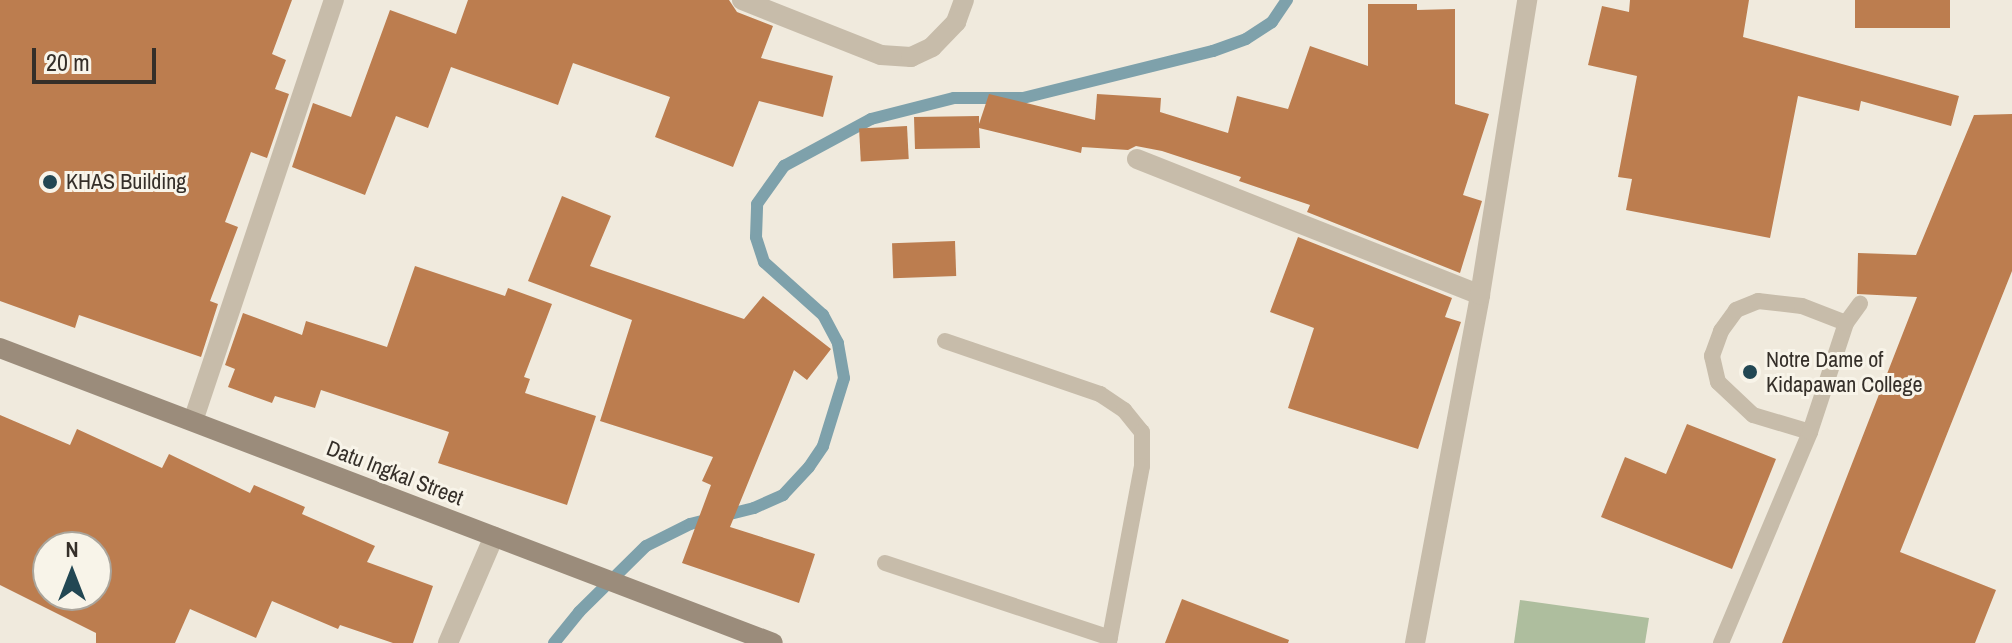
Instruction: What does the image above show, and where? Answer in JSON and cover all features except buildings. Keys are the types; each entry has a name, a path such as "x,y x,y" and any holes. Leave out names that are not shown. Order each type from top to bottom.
{"street":[{"path":"193,421 334,0"},
{"path":"742,0 881,55 911,57 932,47 956,22 964,0"},
{"path":"1415,643 1480,295 1527,0"},
{"path":"1137,159 1480,295"},
{"name":"Datu Ingkal Street","path":"0,348 773,643"},
{"path":"448,643 494,536"}],"lane":[{"path":"1810,432 1753,415 1718,382 1712,356 1721,331 1736,310 1758,301 1802,306 1846,323"},
{"path":"1721,643 1810,432 1846,323 1860,304"},
{"path":"885,563 1109,640 1142,466 1142,432 1124,410 1100,394 945,341"}],"green space":[{"path":"1520,600 1649,618 1645,643 1514,643"}],"waterway":[{"path":"554,643 579,612 646,546 690,524 754,508 783,495 809,467 823,446 844,378 838,343 823,315 764,262 756,237 757,204 784,166 871,119 954,98 1023,98 1213,51 1246,39 1272,22 1287,0"}],"place":[{"name":"KHAS Building","path":"50,182"},
{"name":"Notre Dame of Kidapawan College","path":"1750,372"}]}
